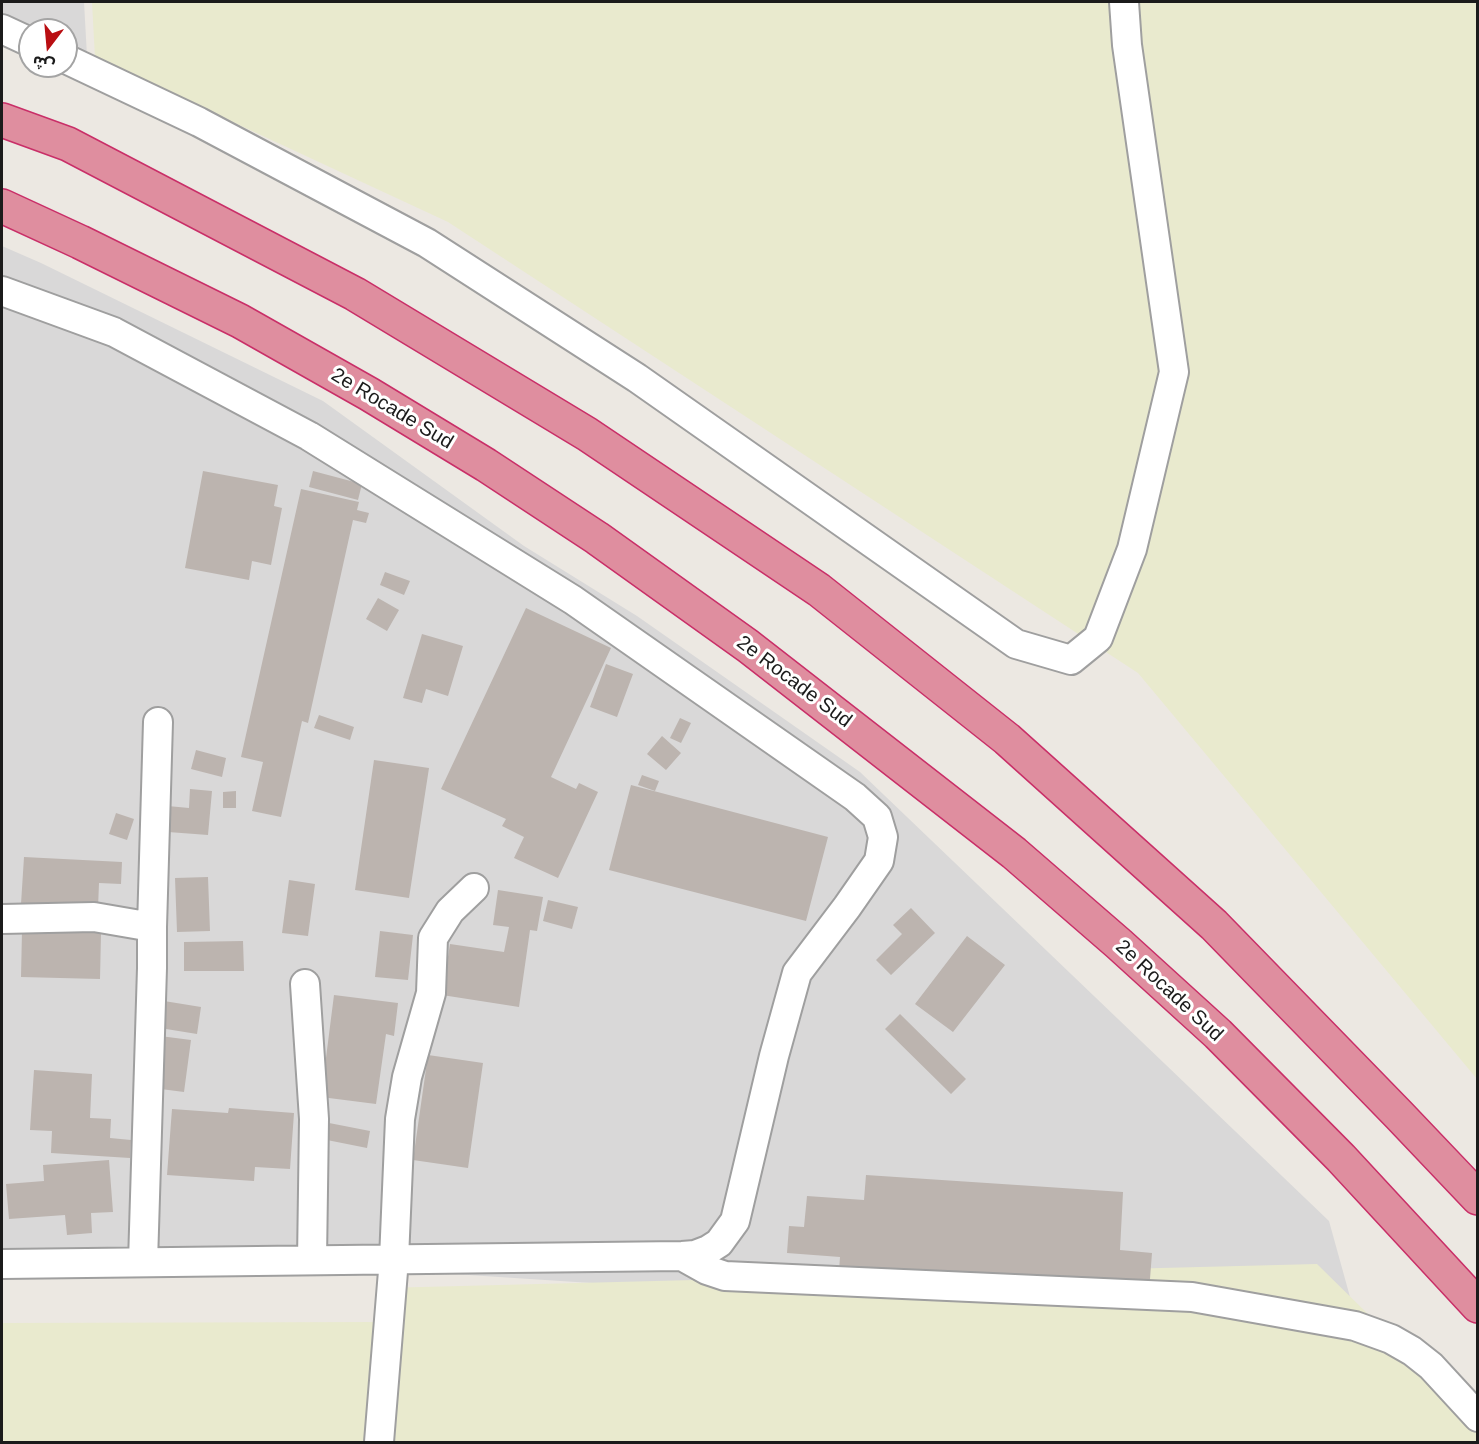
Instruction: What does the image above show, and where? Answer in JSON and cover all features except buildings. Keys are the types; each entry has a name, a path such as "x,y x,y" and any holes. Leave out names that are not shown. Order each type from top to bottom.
{"highway":[{"path":"2,120 68,144 355,294 587,434 819,590 1007,739 1214,925 1478,1198"},
{"name":"2e Rocade Sud","path":"2,206 240,321 369,394 486,465 597,538 748,646 1014,853 1119,944 1218,1034 1341,1158 1478,1305"}],"street":[{"path":"78,65 199,122 427,243 637,378 1016,644 1071,660 1098,638 1132,549 1174,372 1127,45 1124,2"},
{"path":"2,29 18,36"},
{"path":"2,291 114,332 309,436 573,600 855,797 877,818 883,837 879,861 797,973 774,1056 735,1221 719,1243 695,1255 2,1264"},
{"path":"143,1262 158,722"},
{"path":"379,1443 394,1259 400,1119 407,1077 431,993 433,938 450,911 474,888"},
{"path":"2,919 94,917 152,927"},
{"path":"305,984 314,1119 312,1260"},
{"path":"682,1256 707,1270 725,1276 1192,1297 1354,1326 1391,1339 1412,1351 1431,1366 1478,1417"}],"shaded area":[{"path":"2,2 84,2 87,56 78,53 78,18 18,18 18,28 2,25"},
{"path":"2,246 323,401 524,546 637,616 860,772 1329,1221 1360,1333 453,1274 2,1279"}],"green space":[{"path":"92,2 1477,2 1477,1079 1138,673 448,222 95,58"},
{"path":"1317,1264 1477,1421 1477,1442 2,1442 2,1323 380,1322 383,1288"}]}
